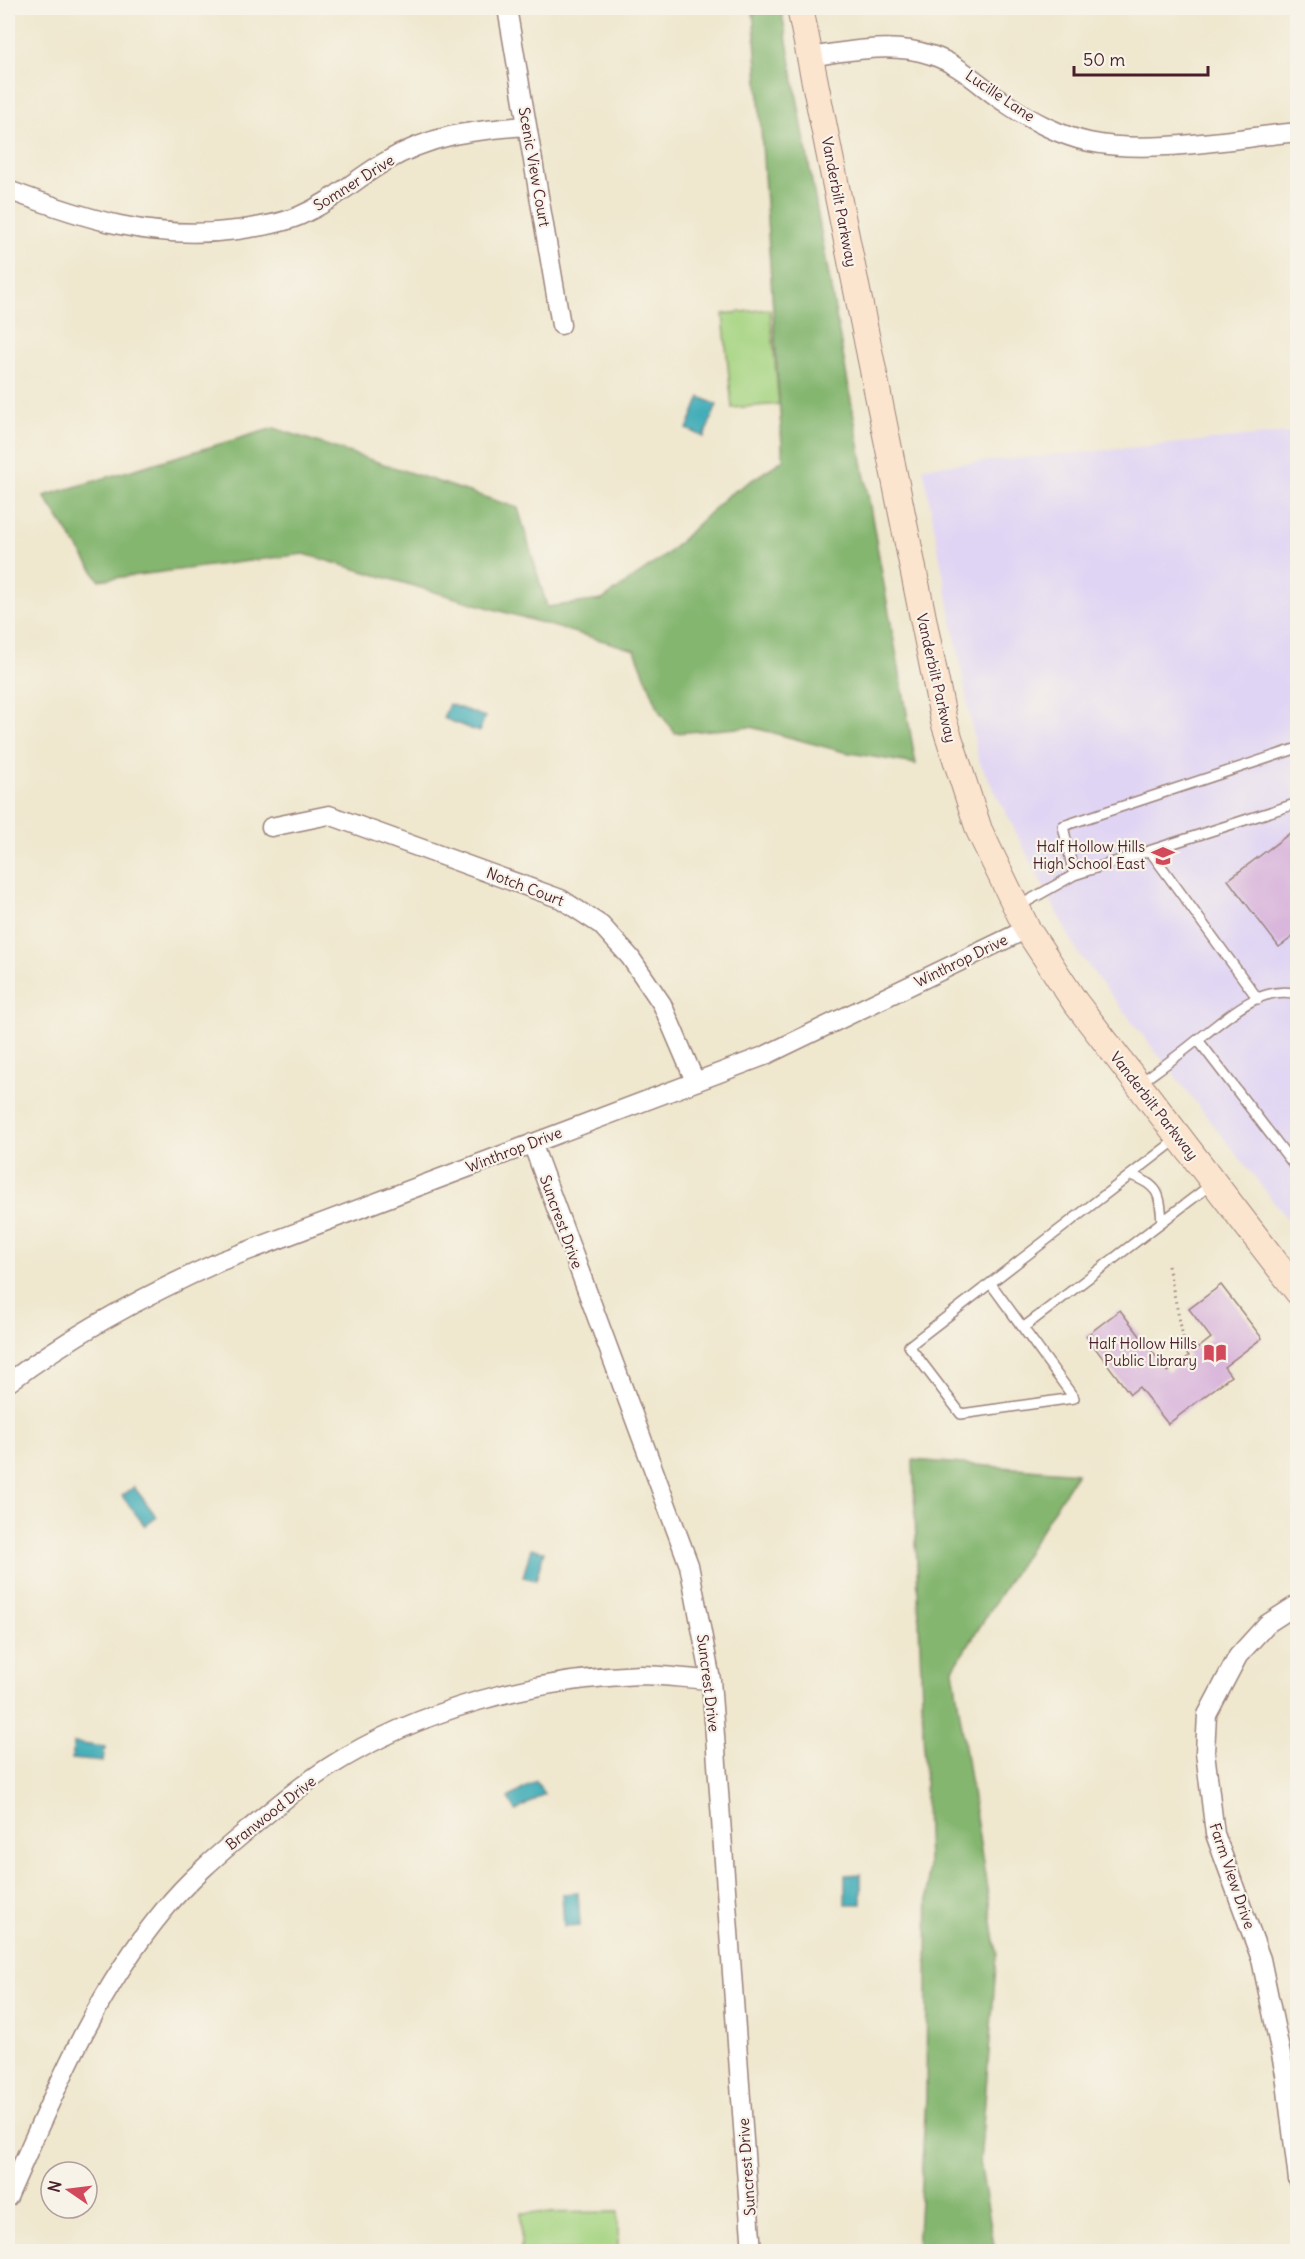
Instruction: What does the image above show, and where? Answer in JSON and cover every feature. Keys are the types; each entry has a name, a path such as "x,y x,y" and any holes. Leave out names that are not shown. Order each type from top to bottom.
{"main road":[{"name":"Vanderbilt Parkway","path":"800,8 944,723 979,830 1022,918 1075,1002 1298,1292"}],"street":[{"name":"Scenic View Court","path":"507,8 561,325"},
{"name":"Lucille Lane","path":"809,57 881,47 931,55 970,74 1007,104 1036,121 1088,142 1129,147 1298,132"},
{"name":"Somner Drive","path":"8,190 86,219 142,231 204,234 259,227 298,217 342,194 382,164 428,140 476,131 526,126"},
{"name":"Notch Court","path":"271,827 329,814 561,899 601,925 630,957 662,1004 695,1081"},
{"name":"Winthrop Drive","path":"8,1383 84,1330 160,1288 221,1261 764,1056 1022,918"},
{"name":"Suncrest Drive","path":"532,1143 689,1565 711,1680 752,2252"},
{"name":"Farm View Drive","path":"1298,1604 1267,1624 1238,1656 1207,1715 1205,1752 1208,1795 1215,1834 1262,1959 1285,2074 1298,2180"},
{"name":"Branwood Drive","path":"8,2197 84,2032 117,1975 164,1909 217,1855 282,1801 329,1767 379,1740 435,1715 502,1695 568,1682 642,1675 711,1680"}],"lane":[{"path":"1074,875 1063,826 1298,748"},
{"path":"1022,918 1074,875 1298,803"},
{"path":"1150,851 1258,999"},
{"path":"1138,1085 1198,1040 1228,1014 1258,999 1285,991 1298,994"},
{"path":"1198,1040 1298,1170"},
{"path":"991,1284 1074,1398 961,1414 909,1347 1179,1138"},
{"path":"1131,1175 1148,1182 1156,1190 1160,1199 1162,1222"},
{"path":"1024,1327 1214,1183"}],"path":[{"path":"1168,1266 1184,1341 1188,1346"}],"shaded area":[{"name":"Half Hollow Hills High School East","path":"1297,432 1297,1231 1078,953 978,759 923,467"}],"green space":[{"path":"753,8 781,8 916,764 844,752 751,727 675,733 660,713 635,650 304,554 99,580 44,496 274,428 518,508 547,607 602,600 666,555 727,496 783,460"},
{"path":"770,309 779,404 732,408 723,314"},
{"path":"913,1460 1077,1473 953,1669 997,1954 980,2162 995,2251 917,2251 926,2097 928,1861"},
{"path":"618,2212 618,2251 521,2251 521,2213"}],"water":[{"path":"700,397 717,405 704,437 687,429"},
{"path":"449,704 485,717 479,732 443,718"},
{"path":"134,1487 157,1517 145,1526 122,1496"},
{"path":"531,1548 544,1551 536,1580 523,1577"},
{"path":"74,1743 105,1747 103,1762 72,1759"},
{"path":"536,1781 544,1794 516,1811 508,1798"},
{"path":"861,1874 861,1904 845,1904 845,1875"},
{"path":"578,1893 580,1925 564,1926 562,1894"}],"building":[{"path":"1298,827 1298,933 1279,947 1228,880"},
{"name":"Half Hollow Hills Public Library","path":"1221,1285 1262,1338 1224,1367 1231,1376 1168,1424 1139,1387 1130,1394 1086,1336 1120,1310 1168,1372 1189,1356 1184,1350 1188,1346 1193,1343 1197,1349 1211,1338 1189,1309"}],"place":[{"name":"Half Hollow Hills High School East","path":"1163,856"},
{"name":"Half Hollow Hills Public Library","path":"1215,1353"}]}
